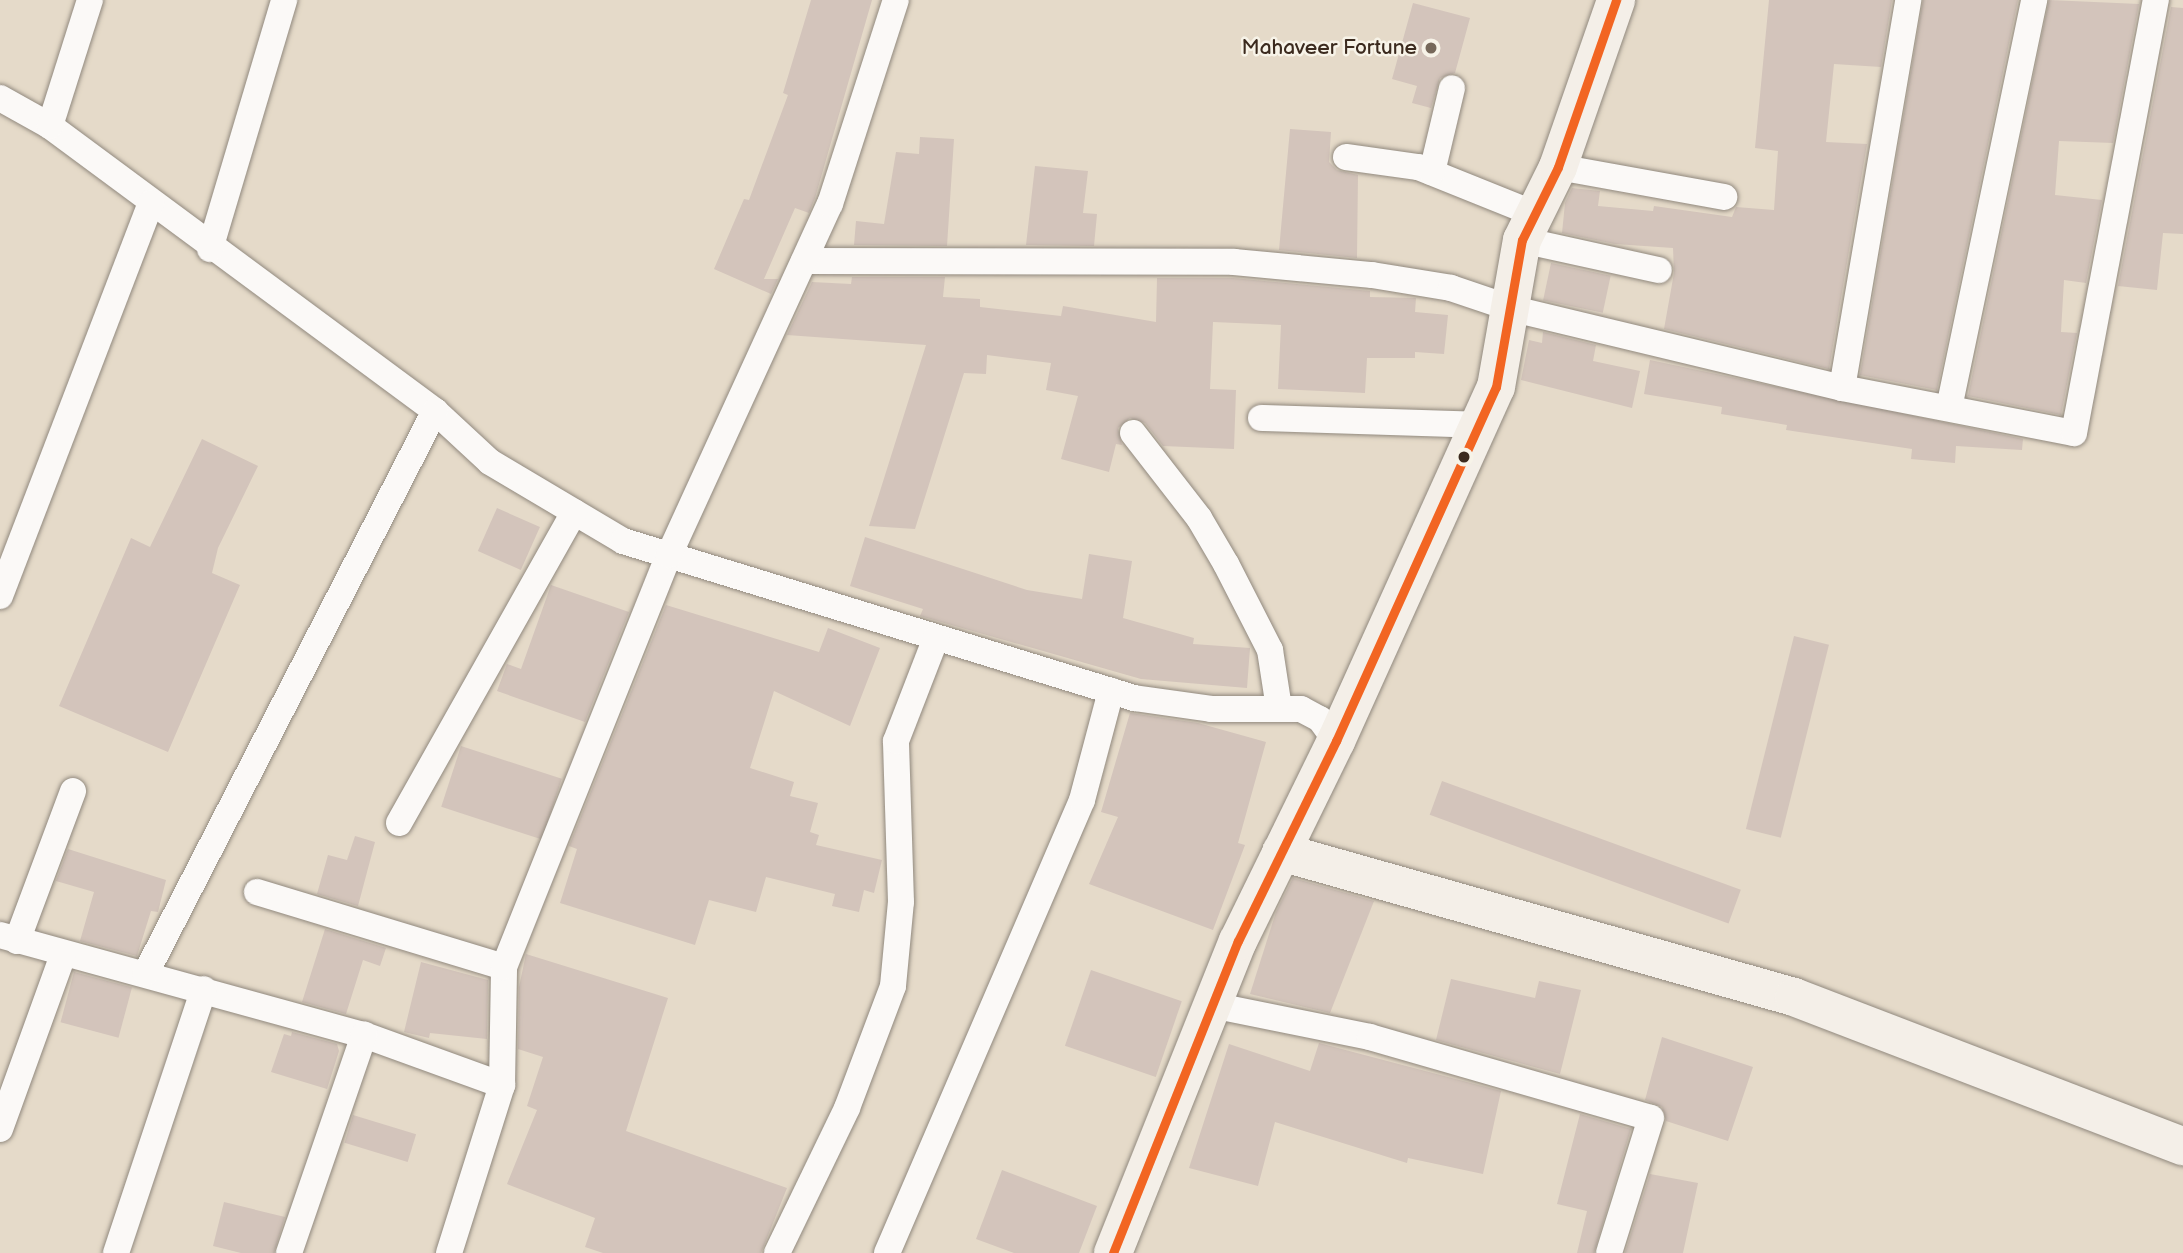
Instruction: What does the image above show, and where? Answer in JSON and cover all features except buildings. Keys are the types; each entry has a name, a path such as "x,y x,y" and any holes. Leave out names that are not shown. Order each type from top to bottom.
{"street":[{"path":"50,126 90,0"},
{"path":"210,249 284,0"},
{"path":"449,1253 502,1085 504,967 669,555 830,205 896,0"},
{"path":"1113,1253 1212,1005 1281,852 1336,741 1496,387 1528,227 1558,167 1616,0"},
{"path":"1842,388 1908,0"},
{"path":"1949,408 2034,0"},
{"path":"804,261 1234,262 1372,275 1451,288 1513,309 1842,388 2074,433 2156,0"},
{"path":"1432,172 1451,88"},
{"path":"0,98 50,126 210,249 435,411 490,462 623,541 1111,691 1211,709 1301,709 1320,719 1336,741"},
{"path":"1346,157 1432,172 1528,227 1659,270"},
{"path":"1558,167 1724,197"},
{"path":"0,596 151,203"},
{"path":"146,973 435,411"},
{"path":"1261,418 1480,425"},
{"path":"1133,433 1199,519 1226,564 1270,650 1279,708"},
{"path":"399,823 574,512"},
{"path":"777,1253 847,1108 893,986 901,902 895,741 936,638"},
{"path":"887,1253 1082,800 1111,691"},
{"path":"73,791 9,938 63,955 146,973 365,1035 502,1085"},
{"path":"1281,852 1794,998 2183,1146"},
{"path":"257,892 504,967"},
{"path":"0,1129 63,955"},
{"path":"116,1253 204,989"},
{"path":"1212,1005 1370,1037 1651,1118 1609,1253"},
{"path":"289,1253 365,1035"}],"transit line":[{"path":"1113,1253 1238,941 1336,741 1496,387 1522,240 1558,167 1616,0"}],"place":[{"name":"Mahaveer Fortune","path":"1431,48"}]}
